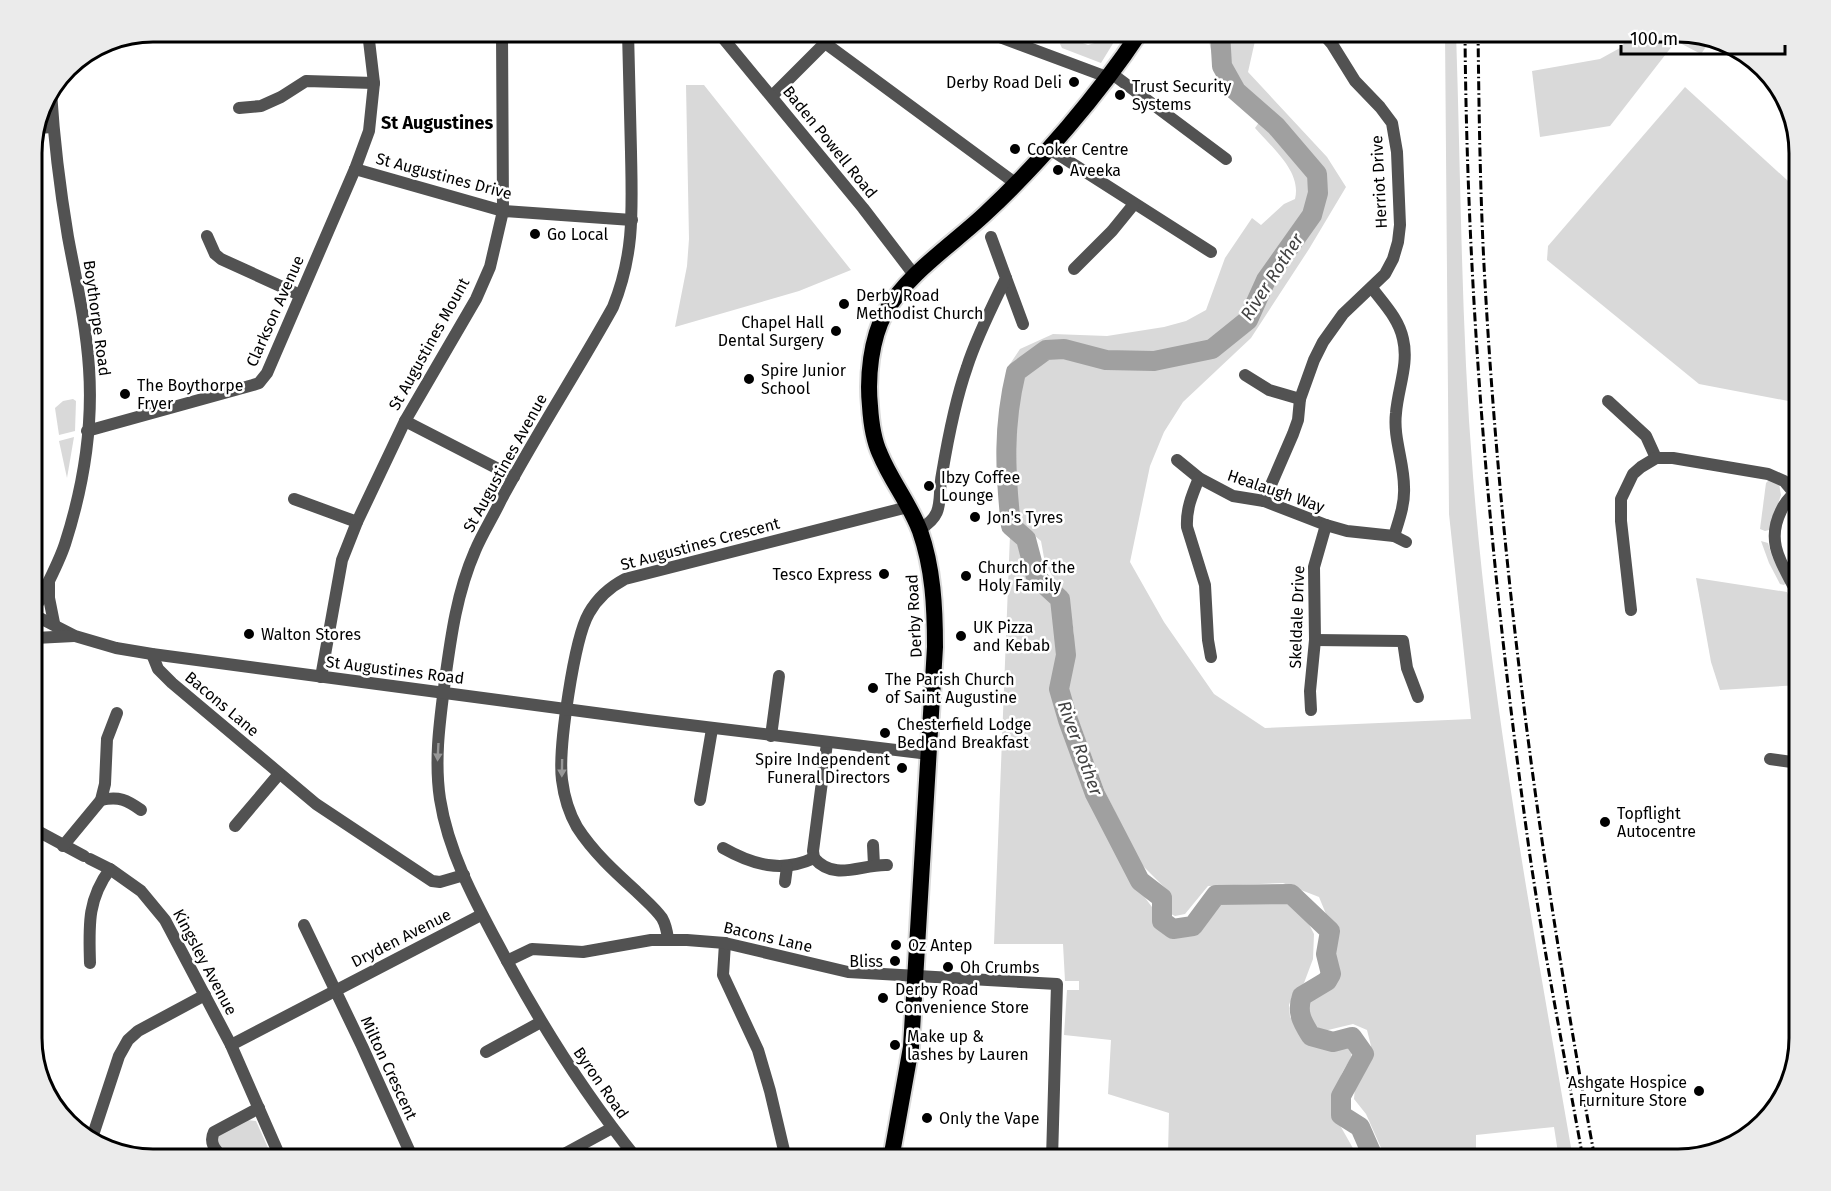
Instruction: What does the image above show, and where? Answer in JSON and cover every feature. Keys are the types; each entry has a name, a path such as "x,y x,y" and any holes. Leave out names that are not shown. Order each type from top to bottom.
{"highway":[{"path":"1015,183 1048,148 1109,75 1133,42"},
{"name":"Derby Road","path":"893,1149 911,1047 935,615 931,574 920,529 879,453 872,430 869,392 876,339 881,321 892,302 915,276 980,219 1015,183"}],"street":[{"name":"Clarkson Avenue","path":"87,431 259,382 267,373 355,169 369,131 374,83 369,42"},
{"name":"St Augustines Mount","path":"321,677 342,560 357,522 405,420 476,299 490,267 503,211 502,42"},
{"name":"St Augustines Avenue","path":"481,915 464,875 445,819 437,773 452,628 464,580 475,550 514,477 613,307 622,286 628,261 632,220 628,42"},
{"name":"Baden Powell Road","path":"726,42 915,276"},
{"path":"1015,42 1109,75 1226,159"},
{"name":"Herriot Drive","path":"1264,501 1293,434 1298,420 1300,399 1323,342 1343,314 1385,274 1398,242 1400,225 1395,137 1388,117 1355,81 1329,42"},
{"path":"772,96 825,43 986,159 1015,183"},
{"path":"239,108 261,106 281,97 306,81 374,83"},
{"name":"Boythorpe Road","path":"42,595 59,561 70,528 86,453 89,367 80,293 68,237 52,106"},
{"path":"45,127 53,127"},
{"path":"1048,148 1211,252"},
{"name":"St Augustines Drive","path":"355,169 503,211 632,220"},
{"path":"1074,269 1112,231 1134,204"},
{"path":"207,236 215,254 221,259 300,295"},
{"path":"991,237 1023,324"},
{"path":"920,529 931,523 939,512 941,478 952,421 967,367 984,323 1006,278"},
{"path":"1372,288 1399,326 1405,351 1395,414 1404,499 1394,536"},
{"path":"1245,375 1260,379 1279,394 1300,399"},
{"path":"1612,409 1646,436 1656,458"},
{"path":"405,420 514,477"},
{"path":"1631,610 1634,584 1621,521 1621,499 1633,474 1641,466 1656,458 1673,459 1768,474 1789,485"},
{"name":"Healaugh Way","path":"1178,460 1199,478 1233,496 1264,501 1347,531 1394,536 1406,542"},
{"path":"1199,478 1188,505 1186,519 1205,585 1203,641 1211,657"},
{"path":"294,499 357,522"},
{"path":"1789,499 1777,518 1774,533 1776,552 1789,576"},
{"name":"St Augustines Crescent","path":"668,939 667,928 658,913 603,860 578,828 569,811 561,778 561,763 580,634 596,603 614,585 637,575 908,507"},
{"name":"Skeldale Drive","path":"1311,710 1315,640 1314,567 1326,525"},
{"path":"49,580 49,598 54,623"},
{"name":"Boythorpe Road","path":"42,585 49,580"},
{"name":"St Augustines Road","path":"42,618 75,636 116,648 152,654 712,729 929,754"},
{"name":"St Augustines Road","path":"42,638 75,636"},
{"path":"1315,640 1403,641 1407,668 1418,697"},
{"name":"Bacons Lane","path":"152,654 158,669 177,687 279,774 332,815 432,881 448,880 464,875"},
{"path":"771,736 779,676"},
{"path":"63,846 102,800 106,775 107,739 117,713"},
{"path":"700,800 712,729"},
{"path":"827,743 814,858 827,868 837,871 861,870 880,865 873,845"},
{"path":"1777,756 1789,760"},
{"path":"235,826 279,774"},
{"path":"102,800 123,798 141,810"},
{"name":"Kingsley Avenue","path":"42,834 110,870 141,891 158,909 231,1046 276,1149"},
{"path":"723,848 750,860 787,867 814,858"},
{"path":"785,882 787,867"},
{"path":"90,963 91,904 98,887 110,870"},
{"name":"Byron Road","path":"481,915 566,1063 628,1149"},
{"name":"Dryden Avenue","path":"231,1046 481,915"},
{"path":"304,925 335,990"},
{"name":"Bacons Lane","path":"507,961 532,949 590,951 668,939 725,942 826,968 869,974 1057,984 1052,1149"},
{"path":"725,942 723,975 758,1050 783,1149"},
{"name":"Milton Crescent","path":"335,990 408,1149"},
{"path":"94,1132 119,1056 128,1040 138,1031 205,995"},
{"path":"486,1052 541,1022"},
{"path":"216,1149 211,1138 214,1132 259,1108"},
{"path":"575,1149 612,1128"}],"shaded area":[{"path":"1061,42 1080,42 1088,45 1098,42 1114,42 1101,63 1062,48 1060,44"},
{"path":"1209,42 1255,42 1248,72 1327,157 1346,187 1251,338 1183,402 1164,432 1150,466 1130,562 1164,622 1214,694 1265,728 1471,719 1449,514 1445,42 1456,42 1466,365 1481,562 1515,819 1571,1149 1557,1149 1554,1127 1476,1135 1476,1149 1382,1149 1366,1114 1354,1099 1355,1086 1367,1061 1371,1046 1367,1030 1353,1024 1324,1031 1315,1029 1309,1014 1309,1003 1320,991 1332,986 1333,931 1319,897 1283,883 1208,886 1185,914 1175,916 1169,913 1169,892 1141,864 1105,792 1068,692 1074,634 1068,595 1054,579 1045,563 1041,541 1022,525 1016,523 1012,475 1014,408 1021,376 1008,367 1020,349 1053,334 1107,336 1164,327 1186,321 1206,310 1225,258 1252,218 1261,225 1284,204 1295,199 1296,189 1290,169 1255,128 1260,121 1228,93 1215,69"},
{"path":"1625,42 1675,42 1610,126 1540,137 1532,71 1600,59 1620,48"},
{"path":"1678,42 1707,46 1701,54"},
{"path":"686,85 704,85 851,270 799,291 675,327 687,266 689,239"},
{"path":"1685,87 1789,182 1789,401 1699,384 1547,260 1548,246"},
{"path":"73,399 76,401 75,431 59,435 55,408 63,401"},
{"path":"74,437 67,478 59,441"},
{"path":"1770,479 1779,484 1781,495 1769,530 1765,531 1760,529 1766,483"},
{"path":"1010,535 1022,543 1030,580 1053,601 1059,655 1054,696 1087,792 1134,883 1158,915 1157,922 1162,933 1192,929 1217,901 1288,901 1304,914 1314,934 1313,959 1304,983 1294,991 1289,1005 1290,1017 1308,1041 1330,1047 1346,1043 1350,1045 1352,1054 1341,1076 1332,1111 1353,1149 1168,1149 1169,1113 1108,1094 1111,1040 1064,1035 1067,990 1079,990 1079,981 1065,981 1063,944 994,944"},
{"path":"1761,541 1768,543 1786,583 1784,585 1780,584 1769,563"},
{"path":"1696,578 1787,592 1789,598 1789,686 1720,690 1711,662"},
{"path":"247,1120 256,1121 269,1149 220,1149 218,1136"}],"waterway":[{"name":"River Rother","path":"1221,42 1222,66 1236,91 1276,126 1317,174 1318,193 1312,215 1266,280 1248,320 1212,349 1154,361 1106,360 1064,349 1046,350 1016,372 1009,411 1006,449 1011,526 1026,539 1036,577 1060,599 1066,655 1059,689 1068,720 1095,794 1140,881 1162,898 1162,921 1173,929 1193,926 1216,895 1291,894 1330,931 1326,954 1331,974 1327,981 1302,996 1300,1013 1311,1036 1333,1042 1352,1037 1364,1054 1341,1096 1341,1115 1360,1127 1370,1149"}],"railway":[{"path":"1465,42 1476,342 1493,548 1530,856 1581,1149"},
{"path":"1478,42 1484,265 1500,490 1540,826 1593,1149"}],"place":[{"name":"Derby Road Deli","path":"1074,82"},
{"name":"Trust Security Systems","path":"1120,95"},
{"name":"Cooker Centre","path":"1015,149"},
{"name":"Aveeka","path":"1058,170"},
{"name":"Go Local","path":"535,234"},
{"name":"Derby Road Methodist Church","path":"844,304"},
{"name":"Chapel Hall Dental Surgery","path":"836,331"},
{"name":"Spire Junior School","path":"749,379"},
{"name":"The Boythorpe Fryer","path":"125,394"},
{"name":"Ibzy Coffee Lounge","path":"929,486"},
{"name":"Jon's Tyres","path":"975,517"},
{"name":"Tesco Express","path":"884,574"},
{"name":"Church of the Holy Family","path":"966,576"},
{"name":"Walton Stores","path":"249,634"},
{"name":"UK Pizza and Kebab","path":"961,636"},
{"name":"The Parish Church of Saint Augustine","path":"873,688"},
{"name":"Chesterfield Lodge Bed and Breakfast","path":"885,733"},
{"name":"Spire Independent Funeral Directors","path":"902,768"},
{"name":"Topflight Autocentre","path":"1605,822"},
{"name":"Oz Antep","path":"896,945"},
{"name":"Bliss","path":"895,961"},
{"name":"Oh Crumbs","path":"948,967"},
{"name":"Derby Road Convenience Store","path":"883,998"},
{"name":"Make up & lashes by Lauren","path":"895,1045"},
{"name":"Ashgate Hospice Furniture Store","path":"1699,1091"},
{"name":"Only the Vape","path":"927,1118"}],"district":[{"name":"St Augustines","path":"437,123"}]}
